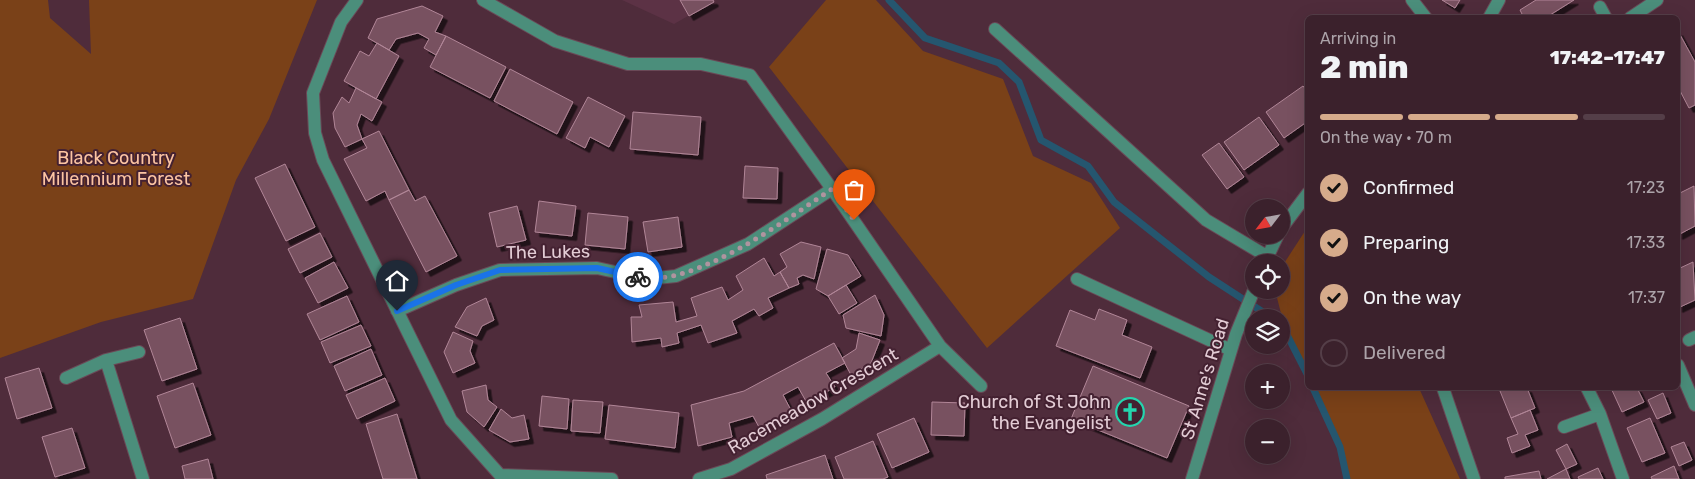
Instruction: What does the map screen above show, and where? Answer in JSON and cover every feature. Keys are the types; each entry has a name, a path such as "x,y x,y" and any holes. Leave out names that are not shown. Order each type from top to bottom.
{"street":[{"path":"357,0 340,22 313,93 314,133 323,160 451,420 500,475 612,479"},
{"path":"484,0 555,41 628,64 701,64 750,75 832,189 940,346 981,386"},
{"path":"1412,0 1424,15"},
{"path":"1491,15 1499,0"},
{"path":"1634,15 1657,0"},
{"path":"994,29 1206,220 1258,254"},
{"name":"The Lukes","path":"397,311 456,285 500,270 597,268 647,279 676,276 748,244 832,189"},
{"path":"1290,217 1305,197"},
{"path":"1077,279 1231,350"},
{"name":"St Anne's Road","path":"1192,479 1236,334 1250,299"},
{"name":"Racemeadow Crescent","path":"699,479 739,464 822,419 940,346"},
{"path":"66,378 106,360 139,352"},
{"path":"106,360 143,479"},
{"path":"1680,370 1695,405"},
{"path":"1444,390 1474,479"},
{"path":"1588,390 1600,414 1623,479"},
{"path":"1564,427 1600,414"}],"shaded area":[{"path":"622,0 716,0 674,24"}],"green space":[{"name":"Black Country Millennium Forest","path":"0,0 48,0 50,18 91,54 89,0 317,0 269,119 236,180 193,299 101,322 0,358"},
{"path":"826,0 876,0 923,51 1003,79 1033,156 1091,183 1120,228 987,348 769,67"},
{"path":"1305,231 1305,372 1290,338 1290,309 1280,309 1277,299 1290,299 1290,254"},
{"path":"1314,390 1420,390 1460,479 1347,479 1340,447"}],"building":[{"path":"680,0 713,0 714,2 689,16"},
{"path":"1442,0 1460,0 1455,8"},
{"path":"1536,0 1574,0 1550,15 1522,15 1520,10"},
{"path":"422,6 443,16 435,32 446,36 436,55 424,48 429,39 418,33 396,39 389,50 368,38 377,19"},
{"path":"1680,35 1695,62 1695,105 1689,108 1680,91"},
{"path":"446,36 506,67 490,98 430,67"},
{"path":"377,43 399,56 376,99 344,81 360,51 369,56"},
{"path":"510,69 573,102 557,134 494,101"},
{"path":"1303,86 1305,88 1305,123 1284,138 1266,112"},
{"path":"356,88 382,102 372,121 361,114 357,125 362,139 345,147 335,128 333,113 342,97 349,103"},
{"path":"588,97 625,116 609,147 590,137 585,148 566,138"},
{"path":"633,112 701,117 698,155 630,149"},
{"path":"1259,117 1279,145 1244,170 1224,142"},
{"path":"379,131 409,190 389,200 385,191 366,201 344,159 367,148 362,139"},
{"path":"1219,143 1244,177 1227,189 1202,155"},
{"path":"285,164 315,227 286,241 255,178"},
{"path":"745,166 778,168 777,199 743,198"},
{"path":"1694,186 1695,226 1680,234 1680,193"},
{"path":"409,190 415,201 425,196 457,256 426,272 389,200"},
{"path":"539,201 576,206 572,236 535,232"},
{"path":"517,206 526,240 497,247 489,213"},
{"path":"588,213 628,217 625,249 585,245"},
{"path":"678,217 682,247 648,252 643,222"},
{"path":"320,233 332,257 300,273 288,249"},
{"path":"801,242 821,247 814,279 803,275 797,278 799,284 789,288 780,272 787,267 780,254"},
{"path":"827,249 848,255 861,276 828,296 816,289"},
{"path":"764,258 774,276 780,272 789,288 768,298 773,308 759,316 754,309 732,321 737,333 708,343 701,325 677,333 679,343 662,347 661,338 632,342 631,317 642,317 639,305 673,302 676,322 697,316 691,298 722,287 728,300 743,290 736,276"},
{"path":"334,262 348,288 318,303 305,278"},
{"path":"1693,262 1695,300 1680,307 1680,268"},
{"path":"846,285 857,303 839,314 828,296"},
{"path":"875,295 884,315 881,336 846,328 843,315"},
{"path":"347,296 359,322 320,340 307,314"},
{"path":"486,298 494,320 482,326 477,336 455,327 467,307"},
{"path":"1099,309 1127,320 1122,335 1152,347 1140,378 1056,346 1070,310 1095,320"},
{"path":"180,318 197,369 162,381 144,330"},
{"path":"361,325 371,346 330,363 321,342"},
{"path":"453,332 473,341 470,351 475,363 453,373 444,352"},
{"path":"859,333 880,340 871,363 851,375 842,358 856,349"},
{"path":"834,343 845,363 826,373 835,387 807,403 798,387 783,395 792,412 760,429 753,416 729,423 732,437 698,446 691,405 744,391"},
{"path":"371,349 382,375 345,391 334,366"},
{"name":"Church of St John the Evangelist","path":"1093,366 1189,406 1167,458 1071,419"},
{"path":"39,368 52,408 17,419 5,378"},
{"path":"385,378 395,401 357,419 346,395"},
{"path":"193,383 211,435 175,448 157,396"},
{"path":"486,385 488,400 497,407 484,427 467,412 462,391"},
{"path":"1528,390 1535,408 1511,418 1500,391"},
{"path":"1612,390 1638,390 1644,402 1622,412"},
{"path":"1663,393 1671,413 1657,419 1648,400"},
{"path":"542,396 569,399 567,429 539,426"},
{"path":"573,400 603,402 600,433 571,431"},
{"path":"932,402 965,403 964,436 931,435"},
{"path":"609,405 679,413 675,448 605,439"},
{"path":"501,409 512,418 524,415 529,439 510,442 489,430"},
{"path":"1530,410 1538,430 1525,435 1530,446 1512,453 1507,438 1518,434 1511,418"},
{"path":"397,414 417,479 383,479 366,424"},
{"path":"914,418 929,452 892,468 877,434"},
{"path":"1650,418 1665,453 1642,462 1627,428"},
{"path":"72,428 85,468 55,477 42,437"},
{"path":"873,441 888,477 883,479 844,479 835,457"},
{"path":"1684,442 1692,460 1679,466 1671,447"},
{"path":"1567,444 1577,464 1566,469 1556,450"},
{"path":"825,455 833,479 767,479 766,475"},
{"path":"208,459 213,479 185,479 182,466"},
{"path":"1674,466 1679,479 1652,479 1651,477"},
{"path":"1598,468 1603,479 1579,479 1578,477"},
{"path":"1566,469 1570,479 1547,479"},
{"path":"1539,471 1541,479 1505,479 1505,477"}],"waterway":[{"path":"889,0 925,38 999,63 1019,82 1041,140 1088,166 1114,202 1209,277 1258,309"},
{"path":"1290,341 1305,370"},
{"path":"1314,390 1340,447 1347,479"}],"way so far":[{"path":"638,277 647,279 676,276 698,268 748,244 832,189 854,220"}],"place":[{"name":"Church of St John the Evangelist","path":"1130,412"}],"route":[{"path":"397,311 456,285 500,270 597,268 638,277"}]}
